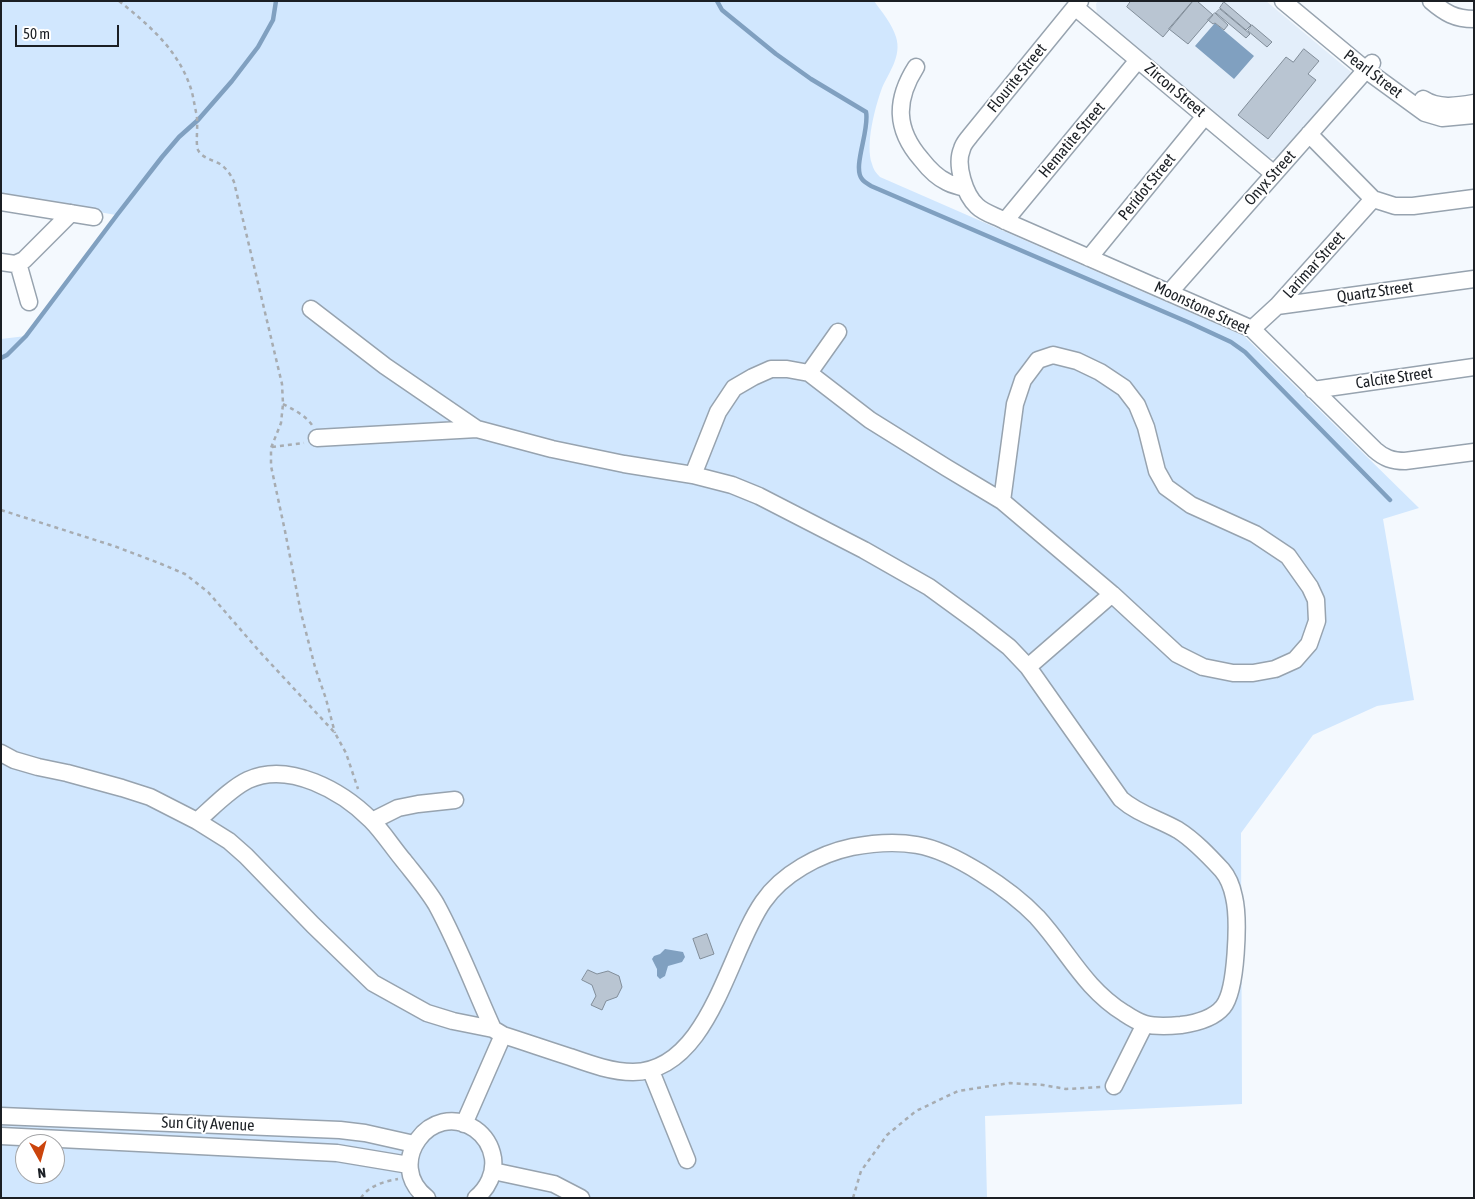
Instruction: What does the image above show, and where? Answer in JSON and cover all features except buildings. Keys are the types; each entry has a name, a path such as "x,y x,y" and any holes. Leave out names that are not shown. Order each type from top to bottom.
{"street":[{"name":"Pearl Street","path":"1283,1 1369,67 1424,113 1442,118 1474,115"},
{"name":"Pearl Street","path":"1298,1 1369,67 1429,103 1442,106 1474,103"},
{"path":"1431,1 1453,17 1474,19"},
{"name":"Zircon Street","path":"1078,4 1138,60 1274,174"},
{"name":"Flourite Street","path":"960,159 961,149 970,136 1078,4"},
{"name":"Hematite Street","path":"1005,220 1138,60"},
{"path":"916,67 907,81 902,95 902,127 906,138 931,171 947,182 965,188"},
{"name":"Onyx Street","path":"1169,293 1369,67"},
{"name":"Peridot Street","path":"1088,258 1205,116"},
{"path":"1310,134 1373,199 1395,206 1413,206 1474,198"},
{"name":"Moonstone Street","path":"960,159 965,188 971,200 979,208 1088,258 1252,329 1375,450 1388,458 1404,461 1474,452"},
{"name":"Larimar Street","path":"1252,329 1277,306 1373,199"},
{"path":"1,202 94,217"},
{"path":"1,262 11,264 24,260 71,213"},
{"path":"18,263 29,302"},
{"name":"Quartz Street","path":"1277,306 1474,279"},
{"path":"311,310 384,366 477,430"},
{"path":"809,373 838,332"},
{"path":"693,475 718,412 734,388 753,377 771,370 787,369 809,373 870,420 1002,500 1112,594 1177,654 1203,667 1233,673 1253,673 1275,669 1295,660 1309,644 1316,621 1316,600 1310,587 1288,556 1255,534 1191,505 1166,487 1157,471 1146,427 1136,405 1124,388 1100,372 1077,361 1053,356 1038,360 1023,380 1015,404 1002,500"},
{"name":"Calcite Street","path":"1313,390 1474,367"},
{"path":"1,753 14,760 150,797 197,821 228,841 246,856 313,925 374,983 427,1013 498,1032 597,1066 632,1072 651,1070 672,1059 688,1046 701,1029 752,918 765,899 782,881 802,867 827,855 850,848 895,842 920,845 935,850 975,870 1000,886 1036,916 1096,992 1112,1005 1145,1024 1169,1026 1191,1024 1210,1018 1223,1008 1229,996 1234,970 1236,913 1233,892 1225,874 1210,857 1179,830 1131,808 1121,800 1028,667 1009,648 977,622 929,587 864,550 759,496 732,485 693,475 624,464 561,451 477,430 316,438"},
{"path":"1028,667 1112,594"},
{"path":"197,821 247,780 282,774 302,778 332,791 369,818 435,903 498,1032 464,1124"},
{"path":"369,818 398,808 455,800"},
{"path":"1114,1086 1145,1024"},
{"path":"651,1070 687,1160"},
{"name":"Sun City Avenue","path":"1,1116 340,1130 365,1133 414,1144"},
{"path":"28,1117 28,1134"},
{"path":"427,1198 419,1191 411,1171 411,1151 420,1136 427,1130 445,1122 455,1122 464,1124 479,1132 485,1138 492,1154 493,1171 490,1180 486,1188 476,1198"},
{"name":"Sun City Avenue","path":"1,1136 15,1137"},
{"name":"Sun City Avenue","path":"65,1140 337,1153 411,1171"},
{"path":"493,1171 554,1184 581,1198"}],"path":[{"path":"119,1 158,34 172,51 191,87 198,120 196,140 198,150 203,156 221,165 232,176 282,384 284,404 281,423 271,448 271,466 301,613 335,733 346,753 369,818"},
{"path":"271,448 294,445 316,438 312,424 284,404"},
{"path":"1,510 114,546 185,574 208,592 260,652 335,733"},
{"path":"853,1198 861,1171 887,1135 916,1111 958,1091 1010,1083 1043,1085 1066,1089 1114,1086"},
{"path":"361,1198 362,1195 375,1186 394,1180 411,1171"}],"shaded area":[{"path":"1,1 874,1 892,27 897,44 896,57 876,105 870,137 872,164 880,177 1244,336 1419,508 1383,519 1414,700 1377,706 1313,735 1241,833 1242,1104 985,1116 987,1198 1,1198 1,339 26,336 116,215 1,195"},
{"path":"1098,1 1266,1 1351,72 1278,158 1267,158 1097,15 1096,4"},
{"path":"1215,23 1254,56 1234,79 1195,46"},
{"path":"665,949 683,952 685,957 682,962 668,966 665,976 660,979 657,976 657,969 652,959"}],"waterway":[{"path":"1,358 7,355 26,336 162,157 232,81 258,47 273,20 276,1"},
{"path":"717,1 722,10 776,54 811,79 866,112 866,128 859,166 859,173 865,182 1231,342 1245,352 1390,500"}]}
